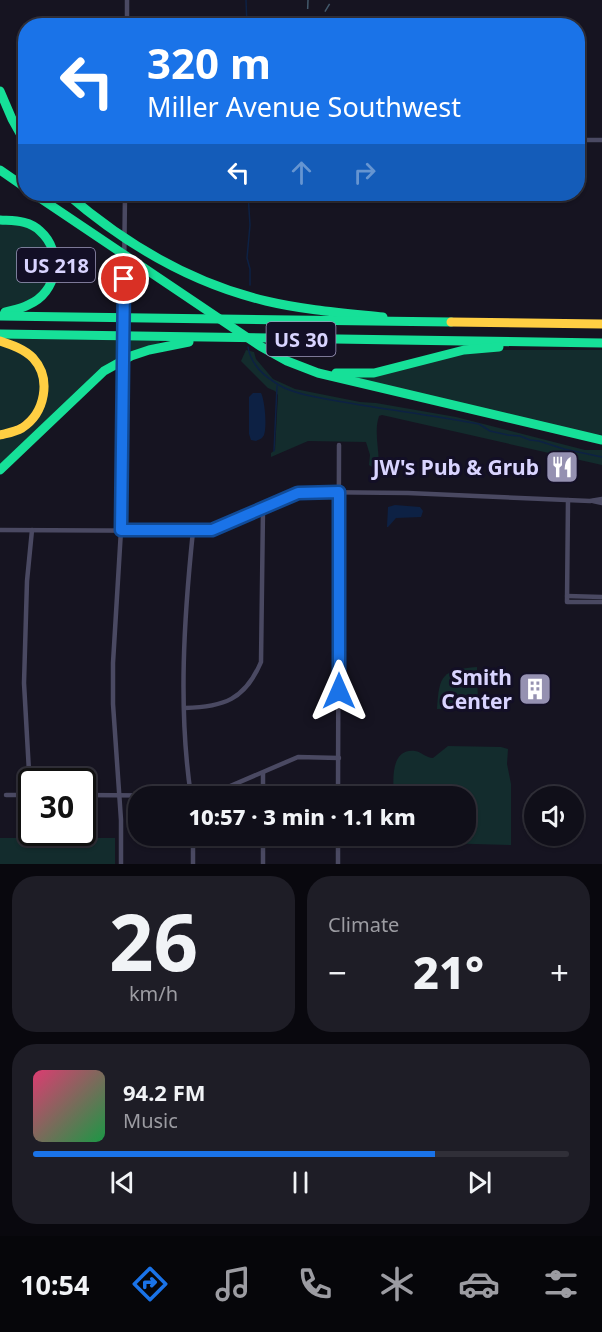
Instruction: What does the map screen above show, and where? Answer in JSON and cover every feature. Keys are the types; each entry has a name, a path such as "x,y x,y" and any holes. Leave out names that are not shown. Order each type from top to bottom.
{"highway":[{"path":"0,91 18,130"},
{"path":"0,170 18,182"},
{"path":"44,201 278,356 337,378 602,440"},
{"path":"75,201 105,227 142,250 213,285 262,300 325,312 442,323"},
{"name":"US 218","path":"0,220 23,221 37,227 51,243 56,265 52,285 38,302 25,309 0,314"},
{"name":"US 30","path":"0,314 602,324"},
{"name":"US 30","path":"0,334 602,344"},
{"path":"0,470 95,378 125,358 161,346 191,342 275,339"},
{"path":"0,341 23,350 36,362 44,380 40,408 29,423 14,432 0,435"},
{"path":"310,369 351,374 374,373 464,350 558,343"}],"street":[{"path":"127,0 127,18"},
{"path":"585,140 602,140"},
{"path":"121,864 113,663 121,530 125,201"},
{"path":"338,786 339,445"},
{"path":"0,530 212,530 298,493 408,493 602,501"},
{"path":"567,599 568,500"},
{"path":"185,708 209,707 232,699 251,682 261,662 262,509"},
{"path":"29,768 24,683 27,581 32,530"},
{"path":"190,786 185,708 186,610 193,531"},
{"path":"567,599 602,597"},
{"path":"567,599 602,602"},
{"path":"233,786 298,758 339,758"},
{"path":"262,773 263,786"},
{"path":"6,795 18,795"},
{"path":"96,795 128,795"},
{"path":"192,846 193,864"},
{"path":"263,846 263,864"},
{"path":"338,846 338,864"}],"green space":[{"path":"6,221 34,228 51,249 53,273 37,299 0,308 0,222"},
{"path":"8,338 159,341 160,343 128,353 0,465 0,437 26,428 34,422 40,416 45,398 44,371"},
{"path":"0,345 16,350 27,357 37,371 41,382 37,404 31,414 23,421 0,431"},
{"path":"246,350 254,352 256,359 273,379 295,389 456,417 585,450 602,450 602,465 382,415 379,416 377,423 378,471 369,465 370,455 366,442 308,441 271,457 271,453 275,450 278,395 241,361"},
{"path":"499,350 602,350 602,435 354,378 453,355"},
{"path":"477,667 478,704 474,708 437,709 439,689 445,676 456,670"},
{"path":"448,746 508,749 507,764 511,784 511,845 476,844 476,786 393,786 395,767 401,755 407,751 415,751 433,758"},
{"path":"0,838 18,838 18,846 96,846 96,838 115,838 115,864 0,864"}],"water":[{"path":"253,393 261,393 265,414 264,435 256,441 251,440 249,434 249,397"},
{"path":"395,505 420,507 423,511 421,517 396,518 387,527 388,507"}],"waterway":[{"path":"246,0 247,18"},
{"path":"248,201 250,225 247,258 250,285"},
{"path":"248,347 255,365 263,374 279,385 305,395 479,424 490,431 520,436 602,457"},
{"path":"274,451 277,386"}],"railway":[{"path":"307,18 308,0"},
{"path":"321,18 332,0"}],"traffic: fast":[{"path":"0,91 18,130"},
{"path":"0,170 18,182"},
{"path":"44,201 260,346 287,361 318,373 602,440"},
{"path":"76,201 135,245 160,260 211,284 280,304 383,317"},
{"path":"0,220 21,222 36,227 48,240 55,260 51,282 46,291 28,305 5,312"},
{"path":"0,316 451,322"},
{"path":"0,334 602,343"},
{"path":"0,470 104,371 131,356 189,342"},
{"path":"336,373 374,373 464,350 499,347"}],"traffic: slow":[{"path":"451,322 602,324"},
{"path":"0,341 22,350 33,358 39,366 44,385 41,405 30,422 22,428 0,435"}],"place":[{"name":"JW's Pub & Grub","path":"562,467"},
{"name":"Smith Center","path":"535,689"}],"route":[{"path":"124,279 121,530 212,530 298,493 339,492 339,691"}]}
